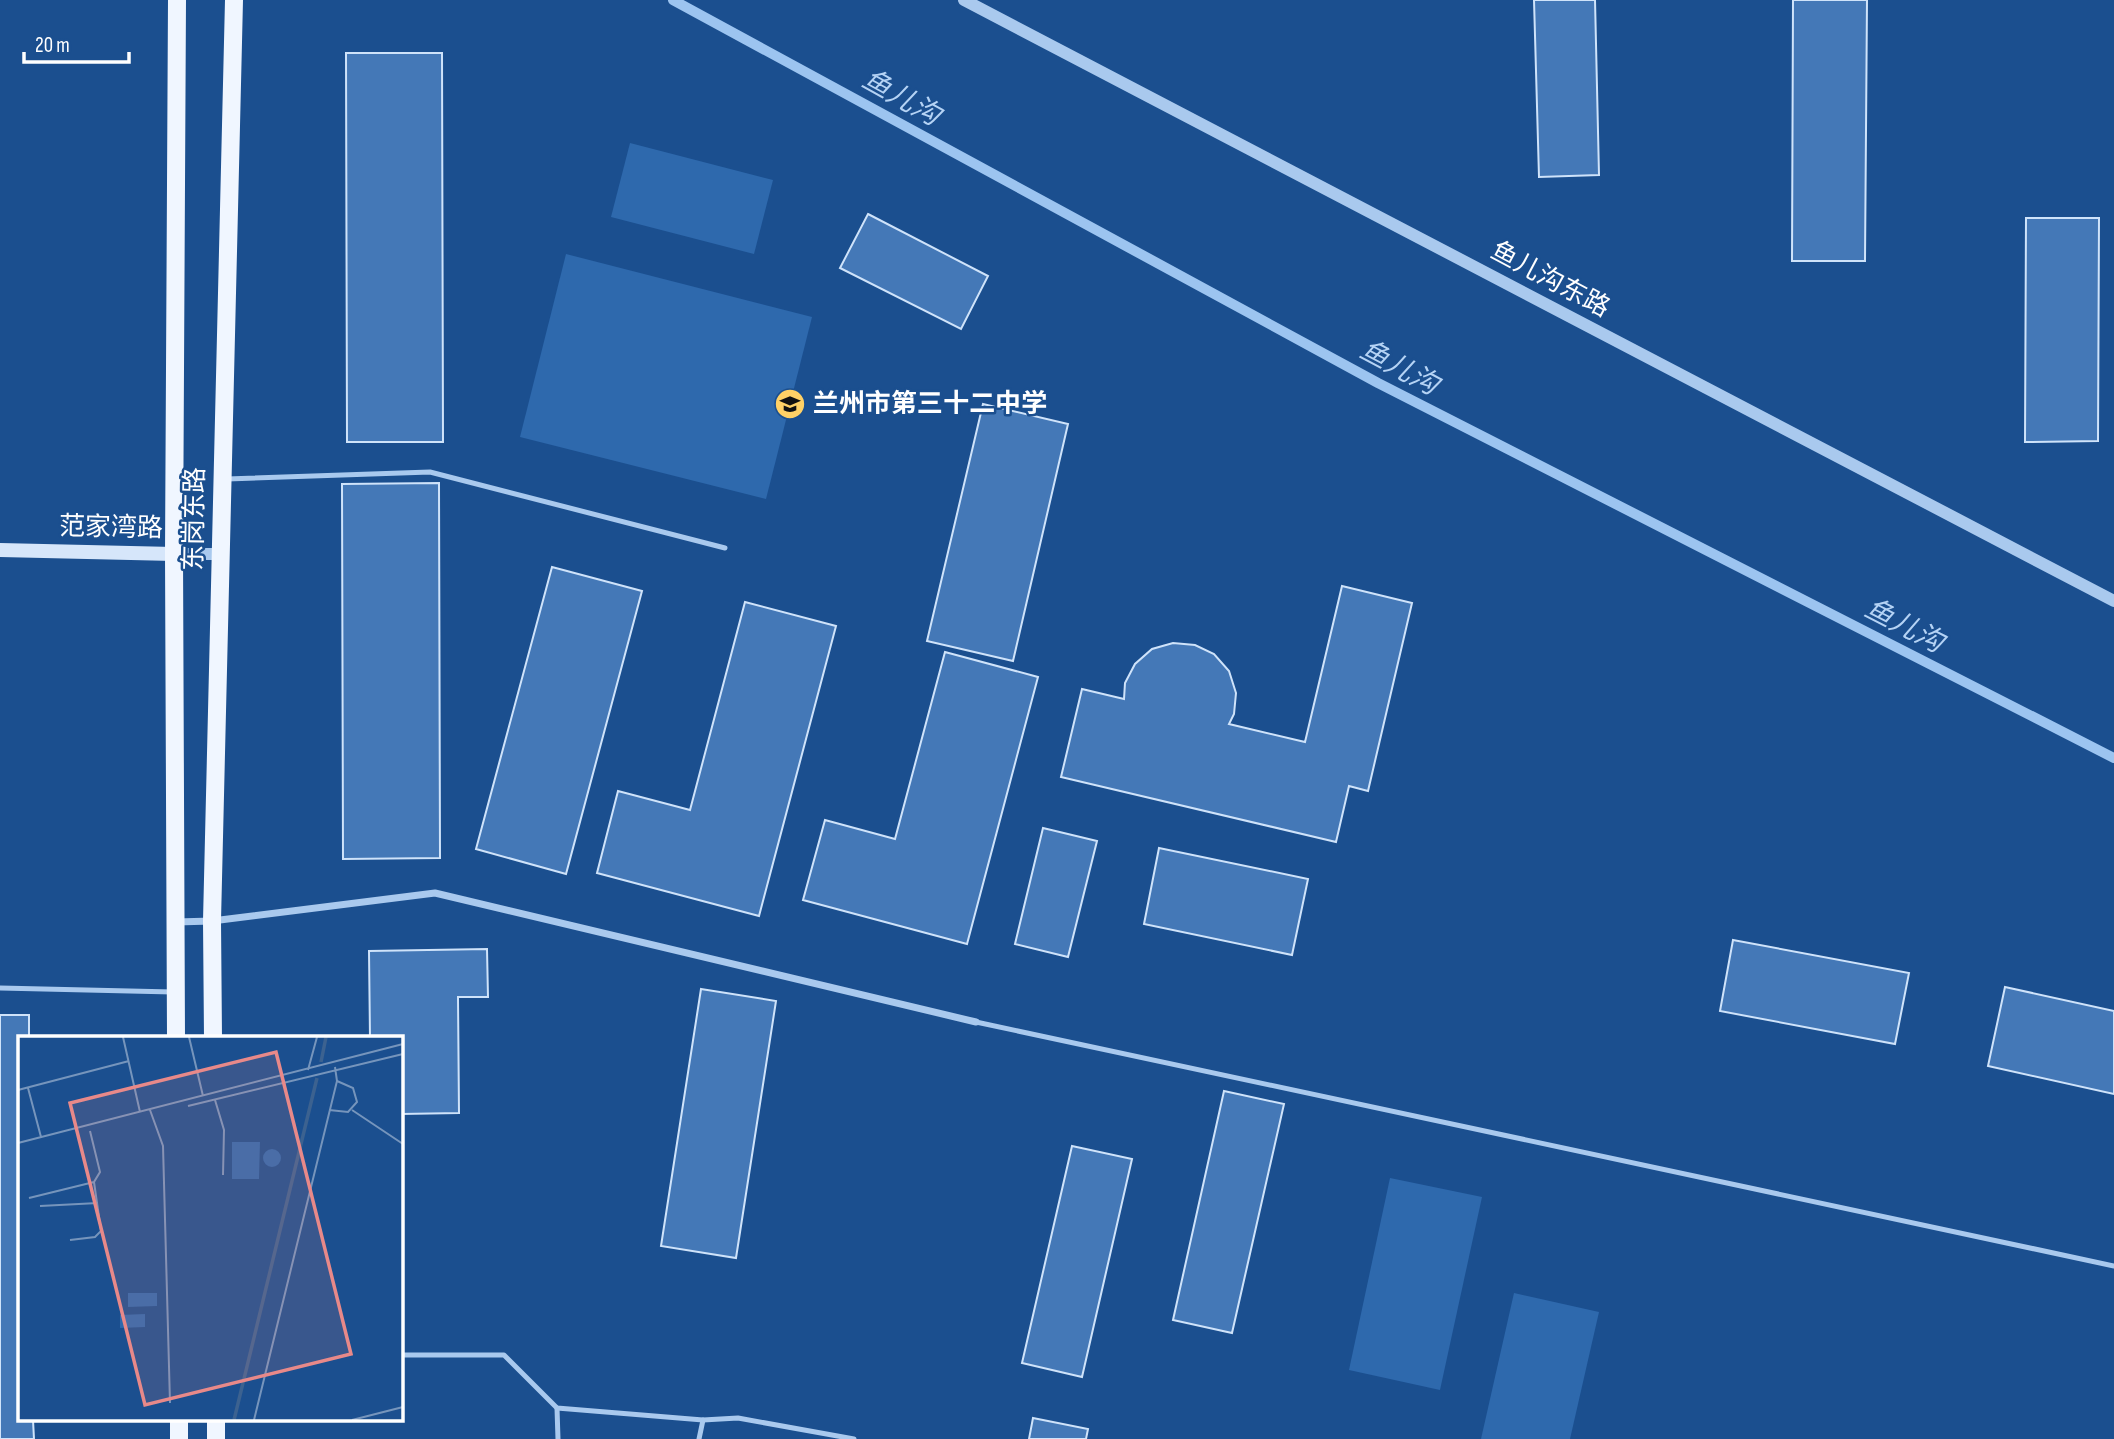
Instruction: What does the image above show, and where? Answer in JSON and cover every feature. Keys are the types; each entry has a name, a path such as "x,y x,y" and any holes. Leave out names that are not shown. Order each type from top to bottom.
{"main road":[{"name":"东岗东路","path":"176,1036 174,554 177,0"},
{"name":"东岗东路","path":"214,1036 212,921 233,0"},
{"name":"范家湾路","path":"0,550 174,554"}],"street":[{"name":"鱼儿沟东路","path":"964,0 2114,600"},
{"name":"范家湾路","path":"174,554 220,554"},
{"path":"176,922 212,921 435,893 976,1022"}],"lane":[{"path":"222,479 430,472 725,548"},
{"path":"0,986 13,989 176,993"},
{"path":"976,1022 2114,1266"},
{"path":"402,1355 505,1355 557,1408 703,1420 738,1418 854,1439"},
{"path":"557,1408 558,1439"},
{"path":"699,1439 703,1420"}],"shaded area":[{"path":"630,143 773,180 754,254 611,217"},
{"path":"566,254 812,317 766,499 520,437"},
{"path":"1390,1178 1482,1197 1440,1390 1349,1370"},
{"path":"1514,1293 1599,1312 1570,1439 1481,1439"}],"building":[{"path":"1534,0 1595,0 1599,175 1539,177"},
{"path":"1793,0 1867,0 1865,261 1792,261"},
{"path":"346,53 442,53 443,442 347,442"},
{"path":"868,214 988,276 961,329 840,268"},
{"path":"2026,218 2099,218 2098,441 2025,442"},
{"path":"983,404 1068,424 1013,661 927,641"},
{"path":"439,483 440,858 343,859 342,484"},
{"path":"552,567 642,591 566,874 476,849"},
{"path":"1342,586 1412,603 1368,791 1349,786 1336,842 1061,777 1082,689 1124,699 1125,683 1135,664 1152,649 1173,643 1195,645 1214,654 1229,671 1236,693 1234,714 1229,724 1305,742"},
{"path":"745,602 836,626 759,916 597,873 618,791 690,810"},
{"path":"945,652 1038,677 967,944 803,900 825,820 895,839"},
{"path":"1043,828 1097,841 1068,957 1015,944"},
{"path":"1159,848 1308,879 1292,955 1144,924"},
{"path":"1733,940 1909,973 1895,1044 1720,1011"},
{"path":"487,949 488,997 458,997 459,1113 402,1114 402,1036 370,1036 369,951"},
{"path":"2005,987 2114,1011 2114,1094 1988,1066"},
{"path":"701,989 776,1001 736,1258 661,1246"},
{"path":"0,1015 29,1015 29,1036 18,1036 18,1422 33,1422 34,1439 0,1439"},
{"path":"1224,1091 1284,1104 1232,1333 1173,1320"},
{"path":"1072,1146 1132,1159 1082,1377 1022,1363"},
{"path":"1033,1418 1088,1429 1086,1439 1029,1439"}],"waterway":[{"name":"鱼儿沟","path":"673,0 1378,383 2114,758"}],"place":[{"name":"兰州市第三十二中学","path":"790,404"}]}
